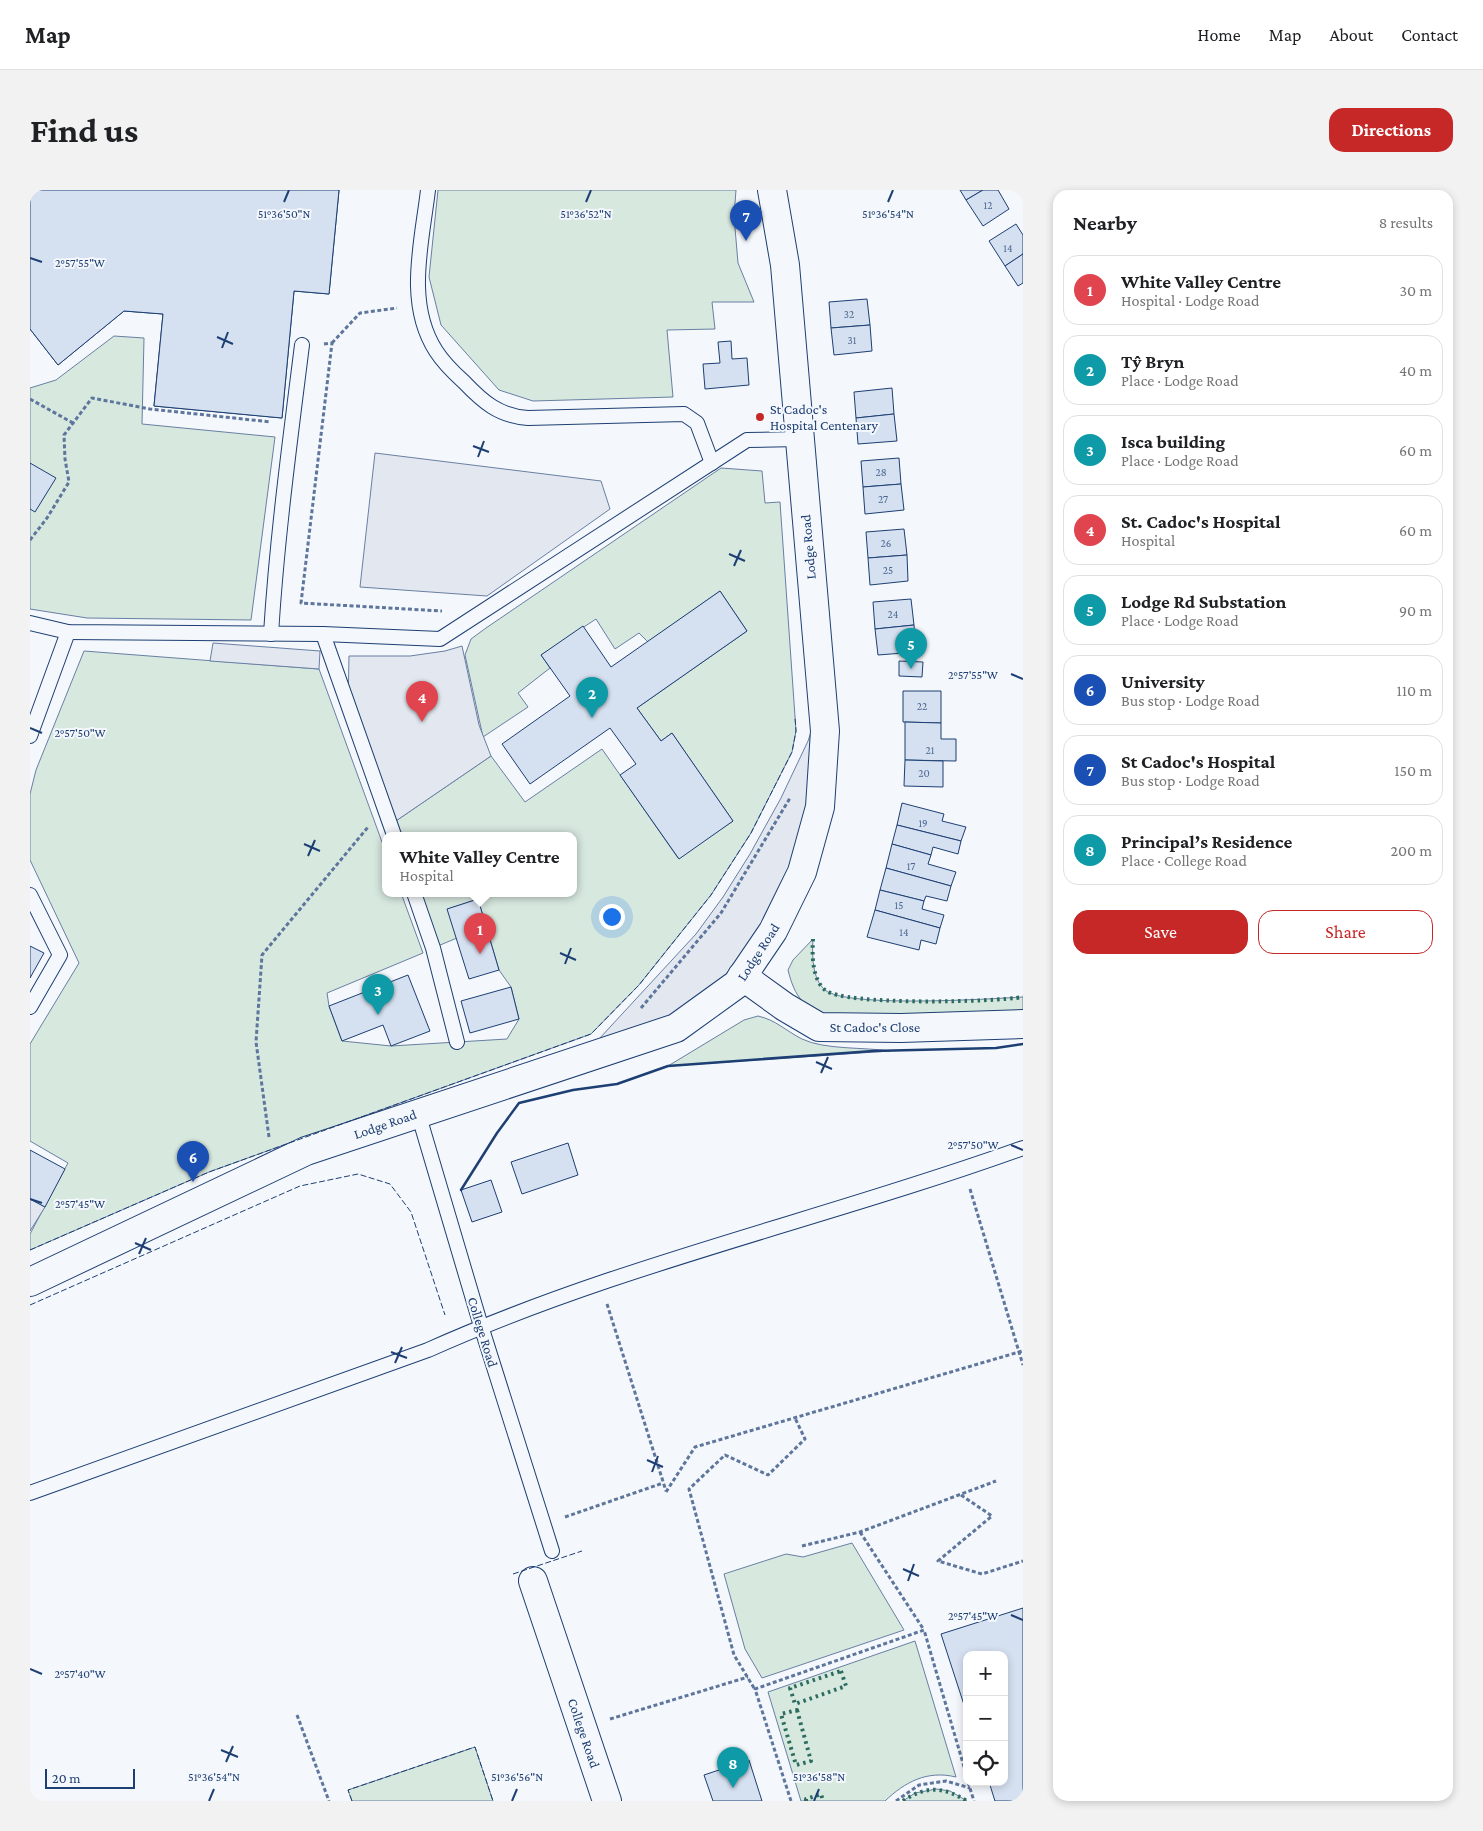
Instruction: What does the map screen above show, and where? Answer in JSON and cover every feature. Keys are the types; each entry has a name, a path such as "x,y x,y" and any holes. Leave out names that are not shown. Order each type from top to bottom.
{"street":[{"name":"Lodge Road","path":"30,1282 306,1151 676,1028 737,984 773,931 802,872 820,807 825,731 785,265 772,190"},
{"name":"St Cadoc's Close","path":"742,976 785,1007 819,1027 901,1028 1023,1024"},
{"name":"College Road","path":"533,1581 607,1801"}],"lane":[{"path":"428,190 417,296 424,327 436,351 481,400 496,411 514,417 528,418 684,414 697,422 712,463"},
{"path":"271,634 280,519 302,345"},
{"path":"30,623 68,632 323,634 440,639 747,440 800,439"},
{"path":"30,736 68,632"},
{"path":"323,634 393,832"},
{"path":"30,895 60,955 30,1007"},
{"path":"415,897 434,948 457,1042"},
{"name":"College Road","path":"418,1113 481,1326 552,1551"},
{"path":"30,1493 428,1350 481,1326 654,1264 964,1169 1023,1148"}],"path":[{"path":"417,296 394,310 360,314 332,343 300,603 478,613"},
{"path":"302,345 332,343"},
{"path":"30,540 47,518 69,482 64,435 92,398 150,409 293,425"},
{"path":"30,399 73,423"},
{"path":"638,1011 721,913 793,790"},
{"path":"270,1139 256,1042 262,955 384,808"},
{"path":"964,1169 1021,1352 1023,1365"},
{"path":"601,1284 666,1492 695,1447 1021,1352"},
{"path":"791,1801 754,1689 734,1655 689,1489 725,1455 768,1475 805,1439 795,1418"},
{"path":"802,1546 860,1532 996,1481"},
{"path":"545,1524 664,1483"},
{"path":"960,1495 992,1516 938,1561 982,1574 1023,1561"},
{"path":"860,1532 924,1630 963,1763"},
{"path":"754,1689 924,1630"},
{"path":"609,1720 748,1677"},
{"path":"297,1715 330,1801"},
{"path":"896,1801 919,1785 946,1781 970,1788 974,1801"}],"shaded area":[{"path":"438,190 736,190 734,216 738,263 754,302 712,302 715,329 667,330 673,397 533,401 499,390 441,325 429,277"},
{"path":"114,336 144,338 142,424 275,437 251,620 87,618 30,609 30,388 56,380"},
{"path":"375,453 601,481 610,509 487,596 360,587"},
{"path":"721,468 762,471 765,503 780,502 796,731 792,752 751,833 711,895 639,985 591,1034 209,1172 30,1250 30,1234 68,1163 30,1141 30,1044 79,963 30,860 30,794 36,770 84,651 319,669 382,842 382,897 402,897 423,953 327,993 329,1006 342,1041 391,1046 507,1039 519,1019 511,987 499,970 478,899 448,909 457,938 433,948 415,897 577,897 577,832 393,832 390,825 491,756 525,802 602,749 678,858 733,821 672,733 661,741 637,708 747,631 720,591 648,642 639,633 615,649 596,619 541,655 550,668 518,693 528,707 483,737 465,655 471,639"},
{"path":"213,643 320,651 319,669 210,661"},
{"path":"462,646 479,725 491,756 390,825 348,707 349,656 410,656 445,651"},
{"path":"821,702 820,807 773,931 676,1028 599,1039 696,934 723,897 750,854 781,798 808,741"},
{"path":"813,939 813,959 818,980 825,990 838,996 888,1001 1023,997 1023,1012 831,1018 807,1006 802,1001 794,988 788,970 793,960"},
{"path":"758,1016 770,1020 811,1043 833,1047 890,1051 668,1066 744,1020"},
{"path":"30,1199 45,1207 30,1231"},
{"path":"852,1543 904,1630 762,1678 745,1649 724,1574 786,1554 803,1557"},
{"path":"915,1641 956,1777 935,1775 917,1779 900,1788 885,1801 801,1801 768,1692"},
{"path":"475,1747 493,1801 352,1801 348,1790"},
{"path":"936,1789 950,1791 967,1801 903,1801 915,1793"}],"building":[{"path":"30,190 85,190 150,279 214,281 222,190 339,190 329,294 294,291 282,418 154,406 163,314 124,311 58,365 30,329"},
{"path":"30,190 339,190 329,294 294,291 282,418 154,406 163,314 124,311 58,365 30,329"},
{"path":"960,190 983,190 966,200"},
{"path":"983,190 998,190 1009,209 983,226 966,200"},
{"path":"1016,224 1023,235 1023,254 1005,266 989,241"},
{"path":"1023,254 1023,283 1018,286 1005,266"},
{"path":"867,299 870,325 831,328 829,302"},
{"path":"870,325 872,351 834,355 831,328"},
{"path":"731,341 732,359 747,358 749,385 705,389 703,364 720,363 718,342"},
{"path":"892,388 894,414 856,418 854,392"},
{"path":"894,414 897,441 858,444 856,418"},
{"path":"899,458 901,484 863,487 861,461"},
{"path":"30,463 56,478 35,512 30,509"},
{"path":"901,484 904,510 865,514 863,487"},
{"path":"904,529 907,555 868,558 866,532"},
{"path":"907,555 908,581 870,585 868,558"},
{"path":"720,591 747,631 637,708 661,741 672,733 733,821 679,859 620,775 636,764 610,728 530,784 502,744 570,696 541,655 583,626 611,667"},
{"path":"911,599 914,625 875,629 873,602"},
{"path":"914,625 916,652 878,655 875,629"},
{"path":"899,661 923,662 922,677 899,676"},
{"path":"903,691 941,691 941,723 903,722"},
{"path":"905,722 941,723 941,739 956,739 956,761 905,760"},
{"path":"905,760 943,761 943,787 904,786"},
{"path":"902,803 944,814 942,821 966,827 961,841 897,825"},
{"path":"897,825 961,841 958,854 933,847 931,855 892,844"},
{"path":"892,844 931,855 928,864 956,872 951,886 886,868"},
{"path":"886,868 951,886 947,901 926,896 924,901 880,890"},
{"path":"880,890 924,901 922,909 944,915 940,928 875,910"},
{"path":"478,899 499,970 469,979 447,909"},
{"path":"875,910 940,928 936,944 921,940 919,950 867,937"},
{"path":"30,946 44,953 30,978"},
{"path":"408,975 430,1031 391,1046 383,1025 342,1041 329,1006"},
{"path":"511,987 519,1019 470,1033 461,1001"},
{"path":"568,1143 578,1175 522,1194 511,1162"},
{"path":"30,1150 65,1169 45,1207 30,1199"},
{"path":"491,1180 502,1212 472,1222 461,1190"},
{"path":"1023,1608 1023,1801 995,1801 990,1786 1008,1786 1008,1651 963,1651 963,1702 941,1634"},
{"path":"749,1760 762,1801 713,1801 704,1775"}],"hedge":[{"path":"813,939 813,959 818,980 825,990 838,995 889,1001 953,1001 1023,997"},
{"path":"841,1671 846,1686 795,1704 790,1688 841,1671"},
{"path":"797,1710 811,1761 796,1765 781,1714 797,1710"},
{"path":"903,1801 927,1790 943,1791 967,1801"},
{"path":"806,1801 806,1799 821,1794 823,1801"}],"fence":[{"path":"30,1250 209,1172 591,1034 639,985 711,895 751,833 792,752 796,731 795,717"},
{"path":"30,1305 300,1186 358,1174 390,1184 411,1212 445,1315"},
{"path":"513,1574 582,1551"},
{"path":"352,1801 348,1790 475,1747 493,1801"}],"wall":[{"path":"461,1190 497,1133 519,1103 573,1090 617,1084 668,1066 873,1051 996,1048 1023,1044"}],"place":[{"name":"St Cadoc's Hospital","path":"746,241"},
{"name":"St Cadoc's Hospital Centenary","path":"760,417"},
{"name":"Lodge Rd Substation","path":"911,669"},
{"name":"Tŷ Bryn","path":"592,718"},
{"name":"St. Cadoc's Hospital","path":"422,722"},
{"name":"White Valley Centre","path":"480,954"},
{"name":"Isca building","path":"378,1015"},
{"name":"University","path":"193,1182"},
{"name":"Principal’s Residence","path":"733,1788"}]}
